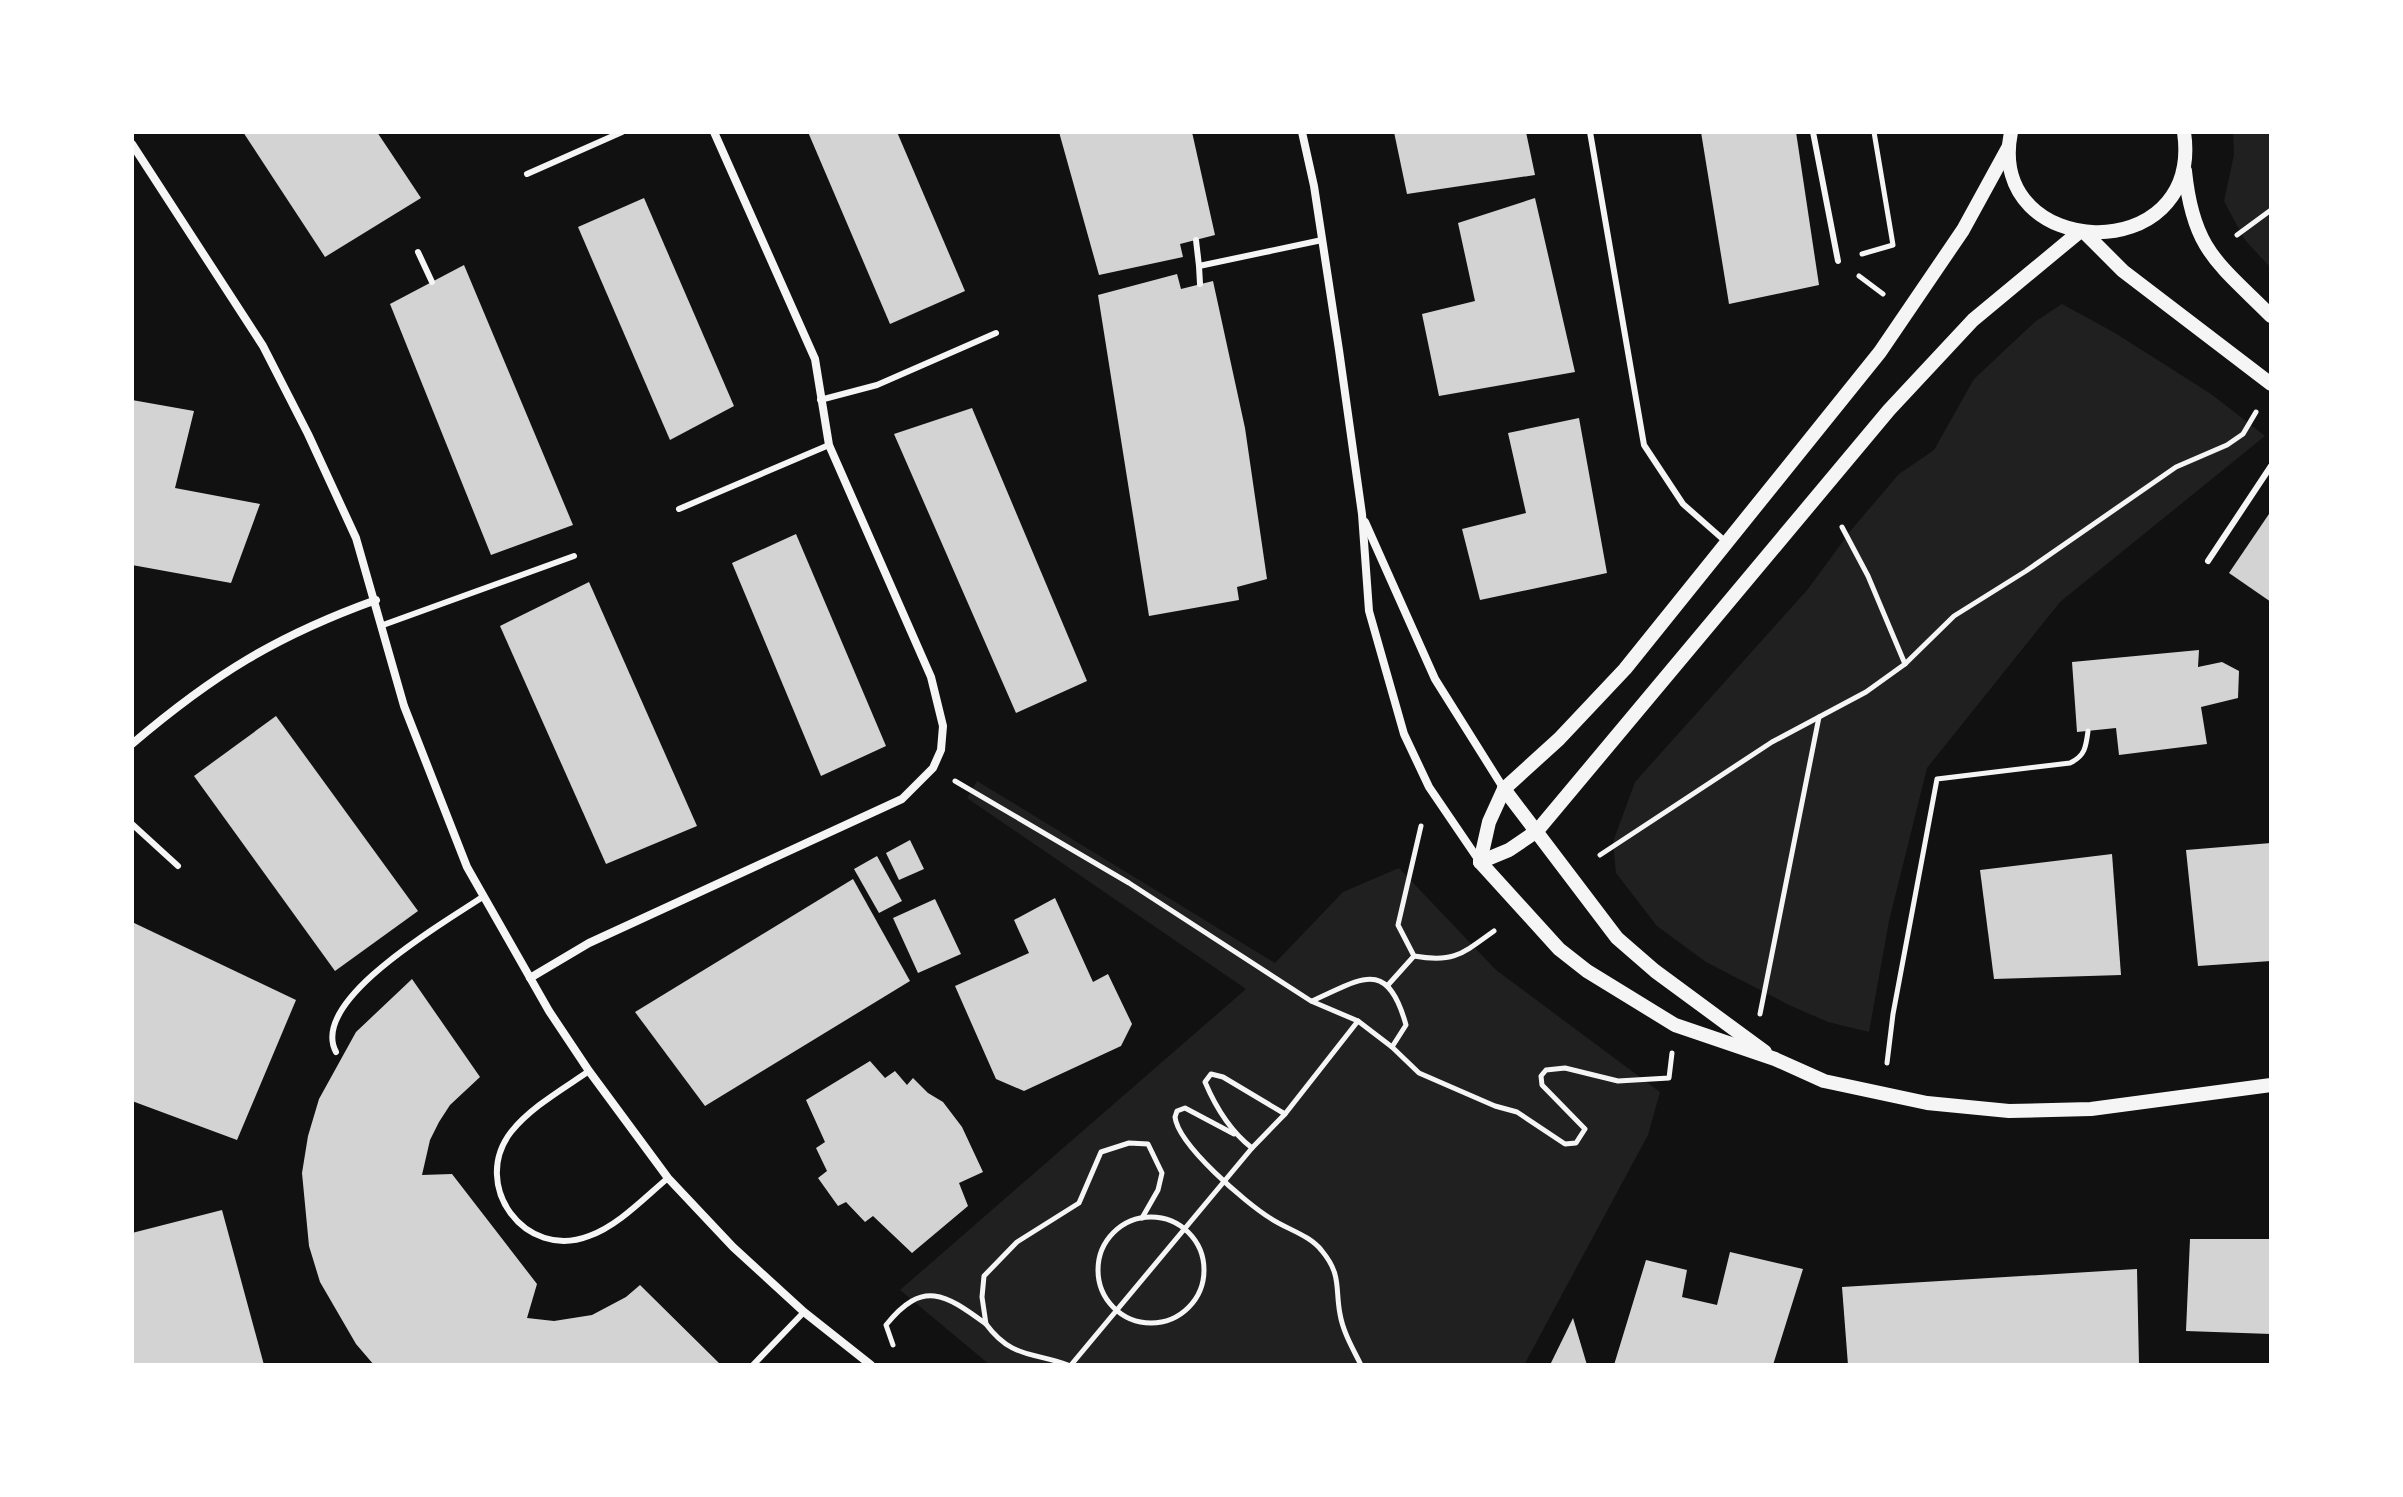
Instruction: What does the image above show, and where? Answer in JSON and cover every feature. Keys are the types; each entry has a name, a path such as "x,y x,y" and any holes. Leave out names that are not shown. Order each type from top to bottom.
{"street":[{"path":"530,978 589,943 902,799 933,768 941,750 943,726 931,677 829,445 815,359 714,132"},
{"path":"1302,132 1322,240 1362,514 1369,611 1404,734 1429,787 1480,862 1559,949 1587,971 1675,1025 1775,1059 1824,1081 1927,1103 2009,1111 2091,1109 2271,1085"},
{"path":"2184,132 2188,203 2209,255 2271,316"},
{"path":"1480,862 1489,822 1504,789 1559,739 1625,669 1880,352 1963,230 2009,137"},
{"path":"2009,137 2016,181 2028,201 2048,220 2082,233 2123,271 2271,384"},
{"path":"132,144 263,346 356,538 404,706 467,867 530,978 589,1071 668,1178 733,1247 804,1312 871,1365"},
{"path":"1480,862 1509,850 1537,831 1889,410 1973,320 2082,233 2124,230 2157,211 2172,194 2184,162"},
{"path":"1362,514 1435,679 1504,789 1617,938 1655,971 1775,1059"},
{"path":"132,744 186,697 263,647 376,600"}],"lane":[{"path":"527,174 622,132"},
{"path":"1590,132 1644,445 1683,504 1726,543"},
{"path":"1813,132 1838,261"},
{"path":"1196,240 1200,284"},
{"path":"1199,266 1322,240"},
{"path":"418,252 432,282"},
{"path":"820,400 877,385 996,333"},
{"path":"679,509 829,445"},
{"path":"2208,561 2271,466"},
{"path":"383,625 574,556"},
{"path":"132,824 178,866"},
{"path":"336,1052 331,1035 334,1019 351,996 374,973 484,896"},
{"path":"589,1071 540,1106 511,1132 498,1158 497,1178 501,1199 529,1234 549,1243 589,1237 668,1178"},
{"path":"753,1365 804,1312"}],"path":[{"path":"1838,261 1893,245 1874,132"},
{"path":"2232,239 2271,210"},
{"path":"1600,855 1772,742 1866,692 1905,664 1954,616 2026,571 2176,467 2227,445 2243,434 2256,412"},
{"path":"1842,527 1868,576 1905,664"},
{"path":"1754,1043 1819,716"},
{"path":"1884,1094 1893,1014 1937,779 2070,763 2079,759 2086,748 2088,731"},
{"path":"933,768 1129,883 1311,1001 1358,1021 1419,1073 1517,1112 1565,1144 1576,1143 1585,1129 1542,1085 1541,1076 1546,1070 1565,1068 1618,1081 1669,1078 1675,1025"},
{"path":"1414,956 1398,925 1421,826"},
{"path":"1414,956 1442,961 1467,950 1494,931"},
{"path":"1388,985 1414,956"},
{"path":"1311,1001 1347,982 1370,979 1388,985 1401,1007 1406,1025 1392,1047"},
{"path":"895,1352 886,1325 903,1304 920,1297 947,1297 986,1324 998,1340 1025,1356 1069,1365 1183,1228 1285,1114 1358,1021"},
{"path":"1235,1135 1205,1082 1211,1074 1223,1077 1285,1114"},
{"path":"1252,1148 1235,1135 1185,1108 1177,1111 1175,1117 1183,1138 1271,1218 1321,1249 1334,1272 1341,1293 1339,1311 1361,1365"},
{"path":"986,1324 982,1297 984,1276 1017,1242 1079,1203 1101,1152 1129,1143 1148,1144 1162,1173 1158,1190 1142,1218"},
{"path":"1160,1217 1183,1228 1201,1252 1205,1270 1202,1289 1192,1304 1178,1316 1161,1323 1142,1323 1116,1310 1100,1289 1097,1271 1101,1253 1110,1236 1124,1224 1142,1218 1160,1217"}],"shaded area":[{"path":"2233,132 2271,132 2271,268 2245,240 2224,201 2234,155"},
{"path":"2062,304 2115,333 2211,394 2265,436 2060,602 1927,768 1889,921 1869,1032 1828,1022 1706,962 1657,926 1616,873 1613,842 1635,782 1808,589 1852,529 1899,474 1934,450 1974,379 2036,321"},
{"path":"977,781 1275,963 1343,892 1399,868 1496,970 1660,1092 1648,1135 1524,1365 990,1365 900,1290 1246,989 967,798"}],"building":[{"path":"243,132 377,132 421,198 325,257"},
{"path":"808,132 897,132 965,291 890,324"},
{"path":"1059,132 1192,132 1215,235 1180,244 1183,257 1099,275"},
{"path":"1394,132 1526,132 1535,175 1407,194"},
{"path":"1701,132 1796,132 1819,285 1729,304"},
{"path":"644,198 734,406 670,440 578,227"},
{"path":"1535,198 1575,372 1439,396 1422,314 1475,301 1458,223"},
{"path":"464,265 573,525 491,555 390,304"},
{"path":"1177,274 1181,289 1213,281 1245,428 1267,579 1237,587 1239,600 1149,616 1098,295"},
{"path":"132,400 194,411 175,488 260,504 231,583 132,565"},
{"path":"972,408 1087,681 1016,713 894,434"},
{"path":"1579,418 1607,573 1480,600 1462,529 1526,513 1508,433"},
{"path":"2271,511 2271,602 2229,573"},
{"path":"796,534 886,746 821,776 732,563"},
{"path":"589,582 697,826 606,864 500,626"},
{"path":"2199,650 2198,667 2222,662 2239,671 2238,698 2201,707 2207,744 2119,755 2116,728 2077,732 2072,662"},
{"path":"276,716 418,911 335,971 194,776"},
{"path":"910,840 924,869 899,880 886,853"},
{"path":"2271,843 2271,961 2198,966 2186,850"},
{"path":"2112,854 2121,975 1994,979 1980,870"},
{"path":"877,856 902,901 879,913 854,869"},
{"path":"853,879 910,981 705,1106 635,1012"},
{"path":"1055,898 1093,982 1108,974 1132,1024 1121,1046 1024,1091 996,1079 955,986 1029,953 1014,920"},
{"path":"935,899 961,954 918,973 893,918"},
{"path":"132,922 296,1000 237,1140 132,1101"},
{"path":"412,979 480,1077 450,1105 439,1122 430,1140 422,1175 452,1174 537,1284 527,1318 554,1321 592,1315 626,1297 640,1285 721,1365 374,1365 356,1344 320,1282 309,1246 302,1173 308,1136 319,1099 356,1032"},
{"path":"870,1061 885,1078 895,1071 907,1085 913,1078 943,1102 962,1127 983,1172 959,1183 968,1206 912,1253 873,1216 865,1222 846,1202 838,1206 818,1178 827,1171 816,1148 825,1142 806,1100"},
{"path":"222,1210 264,1365 132,1365 132,1233"},
{"path":"2190,1239 2271,1239 2271,1334 2186,1331"},
{"path":"1730,1252 1803,1269 1773,1365 1614,1365 1646,1260 1687,1270 1682,1297 1717,1305"},
{"path":"2137,1269 2139,1364 1848,1365 1842,1287"},
{"path":"1573,1318 1587,1365 1550,1365"}]}
